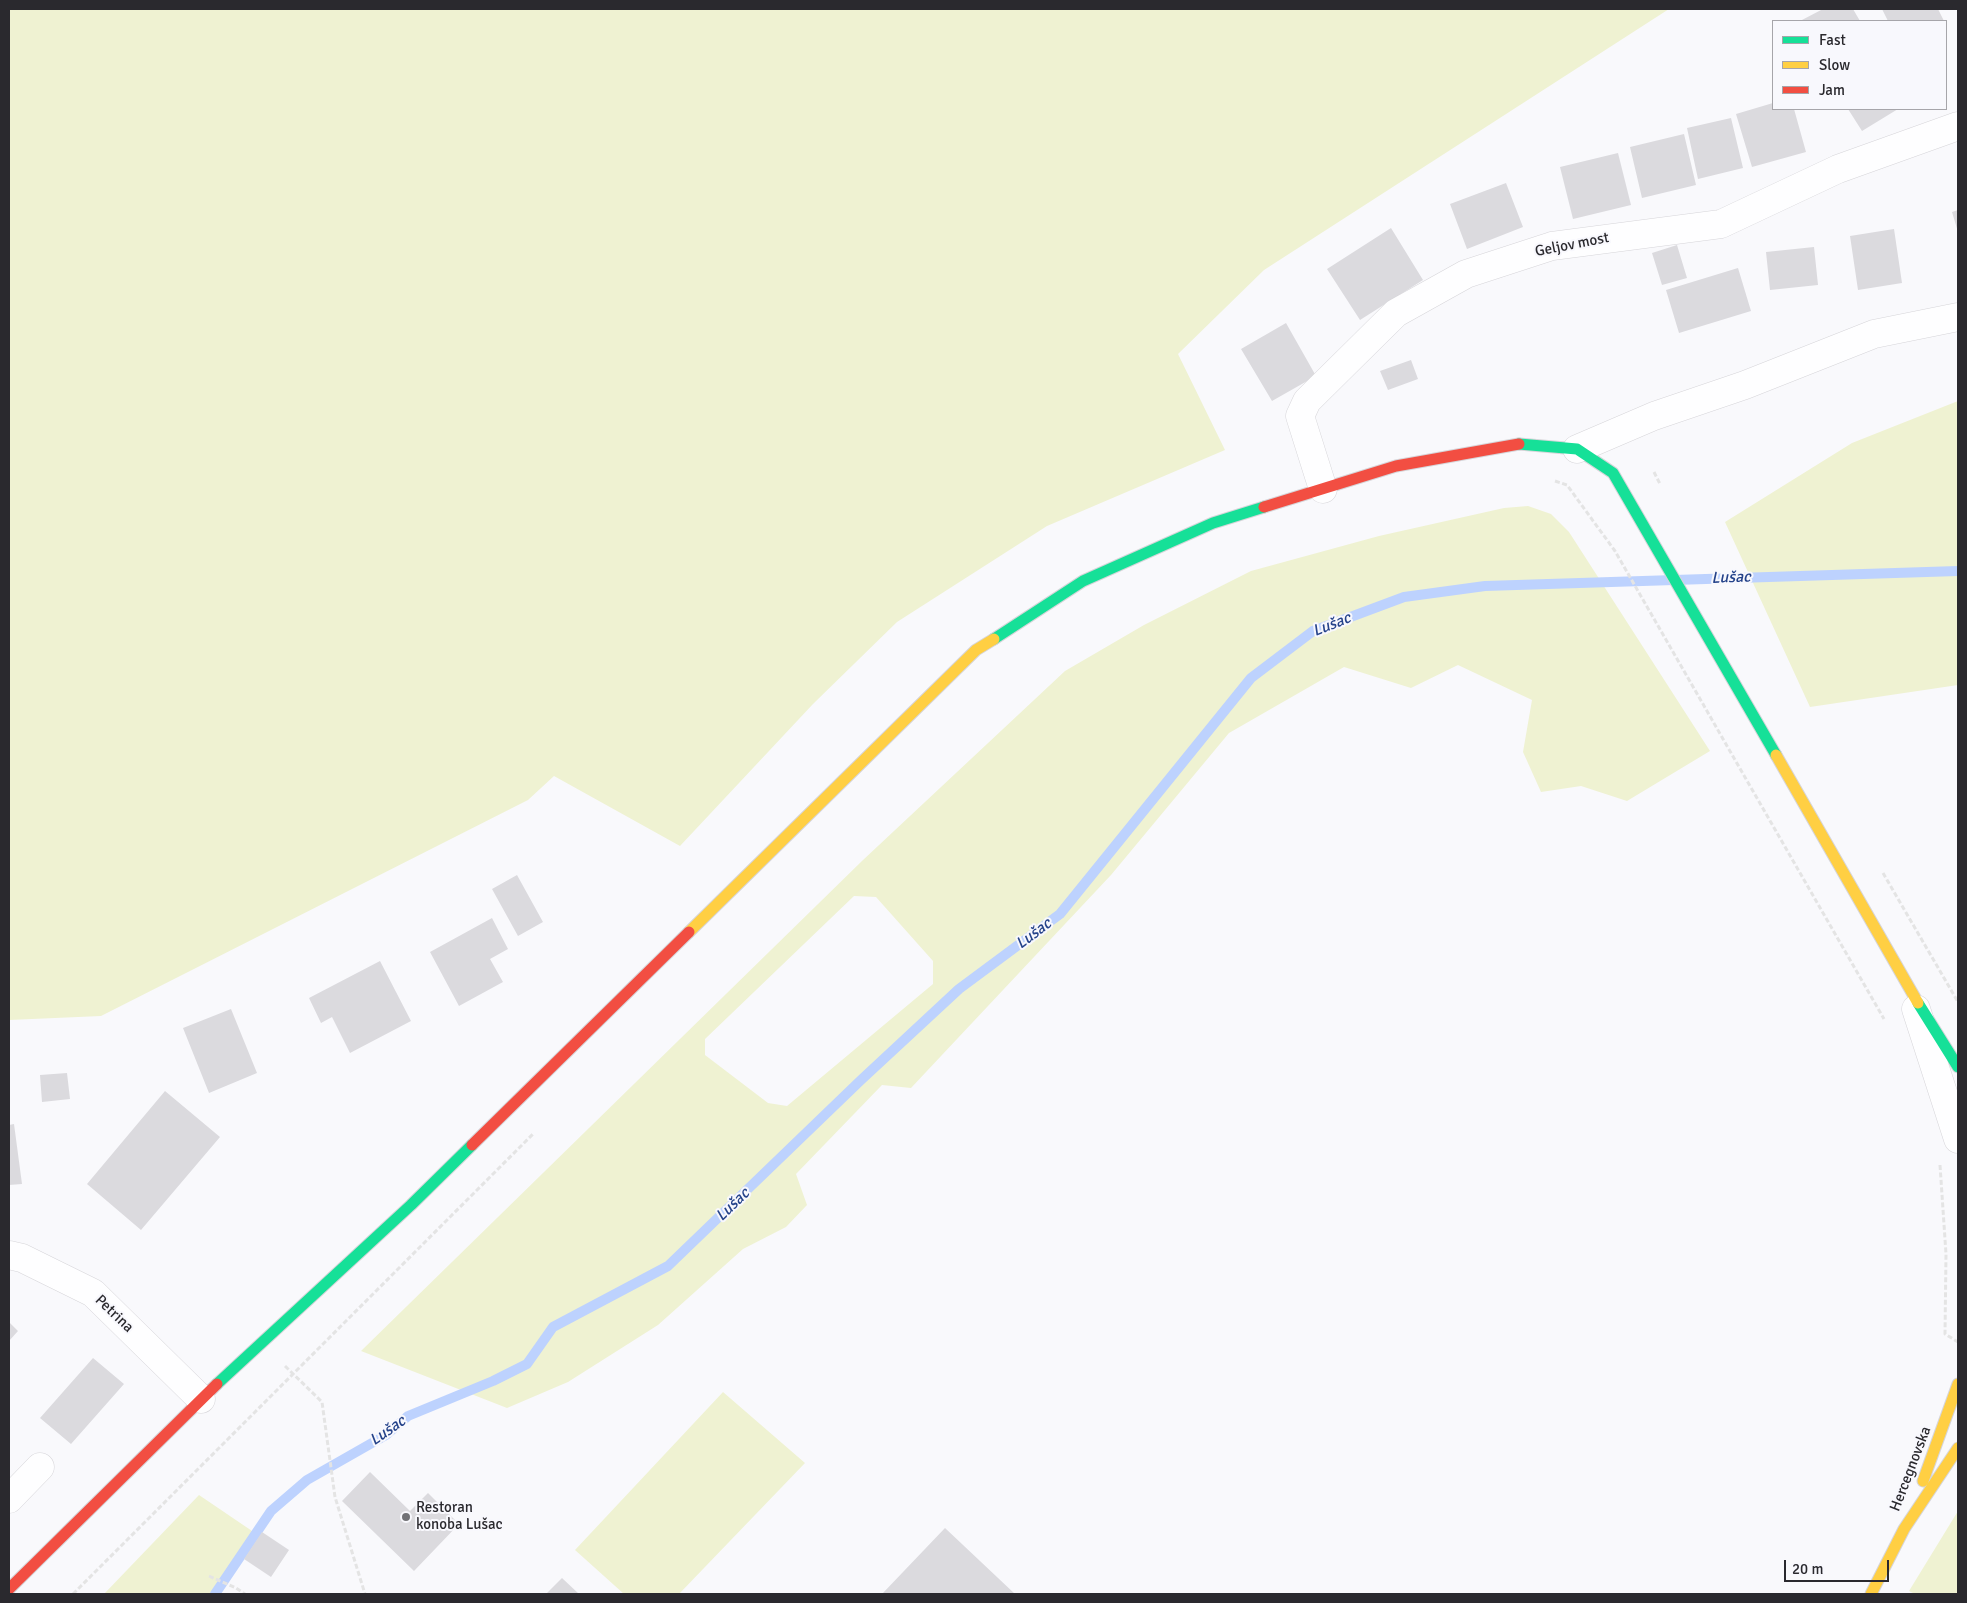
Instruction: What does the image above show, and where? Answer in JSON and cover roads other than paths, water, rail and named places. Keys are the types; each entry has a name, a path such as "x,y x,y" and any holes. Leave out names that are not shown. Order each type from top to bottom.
{"street":[{"name":"Geljov most","path":"1323,489 1300,416 1307,401 1396,313 1466,274 1552,246 1721,224 1838,169 1958,126"},
{"path":"1577,450 1654,416 1745,385 1874,334 1958,317"},
{"path":"9,1589 201,1399 411,1205 976,650 1083,581 1213,522 1396,466 1523,443 1577,450 1613,473 1656,545 1910,992 1958,1068"},
{"path":"1910,992 1958,1138"},
{"name":"Petrina","path":"9,1255 22,1258 93,1294 201,1399"},
{"name":"Hercegnovska","path":"1904,1529 1958,1384"},
{"name":"Hercegnovska","path":"1904,1529 1958,1448"},
{"path":"9,1499 40,1467"},
{"path":"1871,1594 1904,1529"}],"waterway":[{"name":"Lušac","path":"215,1594 271,1511 307,1480 386,1435 408,1416 493,1381 527,1364 553,1327 668,1266 861,1080 959,989 1060,914 1251,678 1313,631 1404,597 1485,586 1958,571"}],"place":[{"name":"Restoran konoba Lušac","path":"406,1517"}]}
